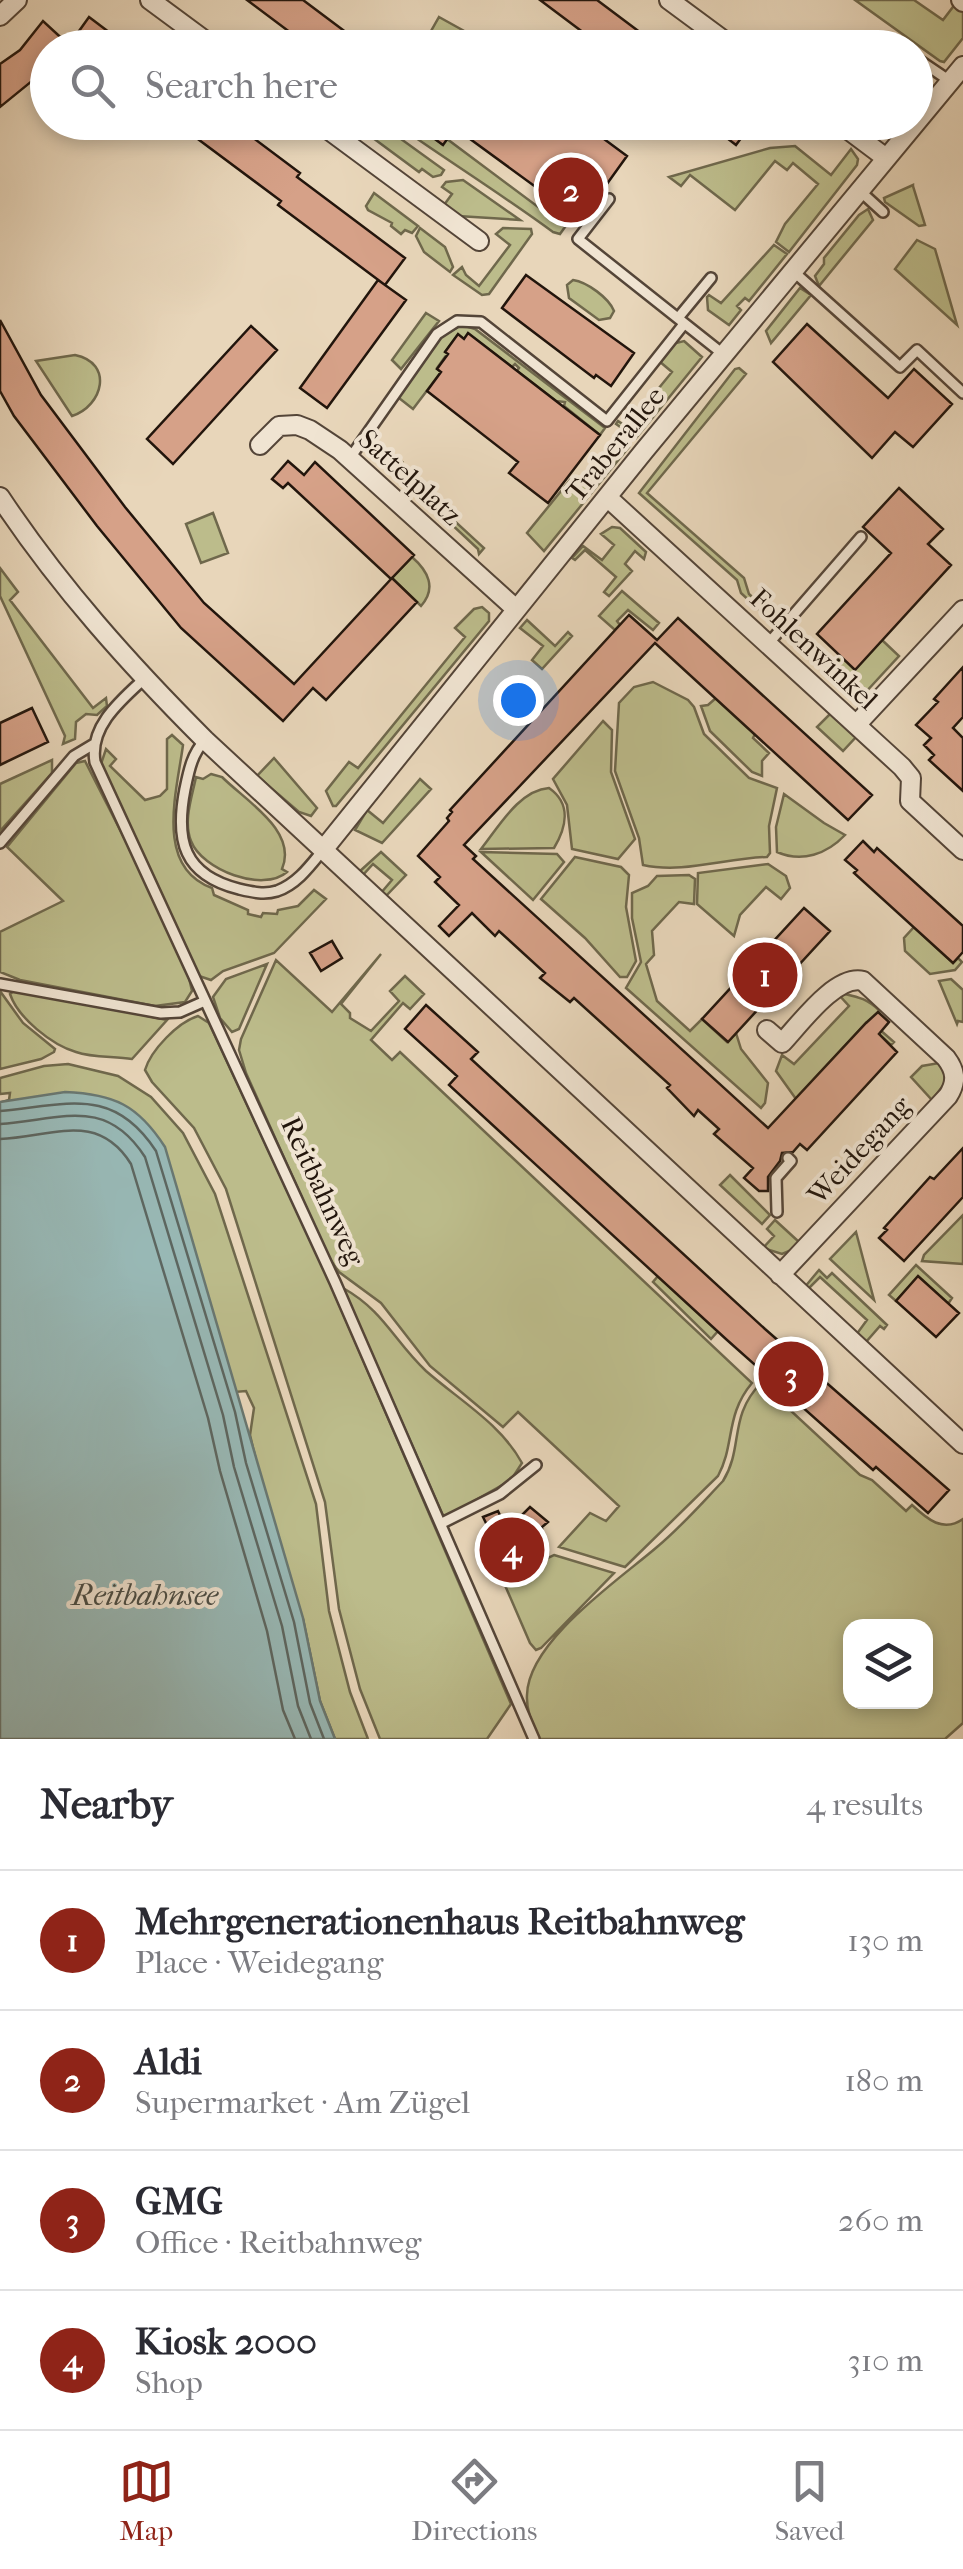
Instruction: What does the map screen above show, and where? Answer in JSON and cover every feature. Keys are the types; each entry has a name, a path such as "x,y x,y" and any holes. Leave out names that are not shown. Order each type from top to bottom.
{"street":[{"path":"0,16 17,0"},
{"path":"150,0 191,30"},
{"path":"669,0 710,30"},
{"name":"Traberallee","path":"933,102 956,74"},
{"path":"343,140 480,241"},
{"path":"862,140 886,158"},
{"name":"Traberallee","path":"323,850 516,608 901,140"},
{"name":"Sattelplatz","path":"260,446 279,426 297,425 310,430 350,458 516,608"},
{"name":"Fohlenwinkel","path":"607,497 911,778 910,801 963,850"},
{"path":"2,503 82,608 205,740 963,1444"},
{"path":"856,725 963,610"},
{"name":"Weidegang","path":"767,1030 782,1043 835,989 846,981 864,981 946,1058 955,1081 948,1096 780,1274"}],"lane":[{"path":"860,191 884,212"},
{"path":"609,198 578,239 723,354"},
{"path":"793,271 900,368 916,350 963,394"},
{"path":"350,458 437,334 457,321 481,322 607,421 710,278"},
{"path":"768,644 861,537"},
{"path":"0,843 74,756 94,744 119,702 144,678"},
{"path":"205,740 191,762 180,824 182,843 199,869 217,883 266,893 292,883 323,850"},
{"name":"Reitbahnweg","path":"94,744 96,762 442,1523 534,1739"},
{"path":"0,984 161,1013 180,1012 206,1001"},
{"path":"777,1212 782,1167"},
{"path":"442,1523 500,1494 536,1465"}],"green space":[{"path":"855,0 914,0 943,20 956,3 963,7 963,38 944,62 933,56 933,30 897,30"},
{"path":"439,17 462,30 432,30"},
{"path":"376,140 402,140 444,170 433,177 422,169 419,172"},
{"path":"419,140 442,144 448,140 565,227 560,234"},
{"path":"795,146 831,175 851,149 858,159 789,252 776,242 785,224 818,184 793,163 787,170 775,161 735,210 690,175 681,186 669,177 770,148"},
{"path":"463,180 520,220 458,216 444,205 452,194 442,187 446,182"},
{"path":"913,185 925,225 919,226 885,202 884,198"},
{"path":"374,193 418,226 412,233 405,230 401,234 392,223 368,210 366,206"},
{"path":"868,209 873,220 819,286 815,276 824,258"},
{"path":"420,228 445,247 453,267 450,272 424,252 416,236"},
{"path":"503,228 531,229 532,234 489,294 482,295 453,275 462,267 479,286 510,245 496,234"},
{"path":"917,240 935,249 957,325 895,269"},
{"path":"774,245 787,254 749,301 745,298 737,306 741,310 729,325 708,310 709,295 721,303"},
{"path":"573,280 591,287 607,301 614,311 610,318 599,320 569,298 567,285"},
{"path":"800,288 811,295 771,343 766,331"},
{"path":"426,313 439,321 401,369 392,360"},
{"path":"462,325 475,329 605,428 600,435 564,406 565,402 556,401 517,371 515,364 512,367 468,334 464,339 458,335 446,351 452,357 445,357 437,368 441,372 413,409 399,398 398,394 442,336"},
{"path":"684,341 702,357 636,438 616,424 618,421 627,427 672,372 659,361 672,344"},
{"path":"75,355 95,366 100,385 91,403 72,416 36,361"},
{"path":"739,368 746,374 647,493 744,578 749,594 773,616 769,619 741,593 737,580 639,493"},
{"path":"617,437 629,447 544,551 527,533 570,480 579,483"},
{"path":"394,458 402,462 397,468 484,548 479,554 387,464"},
{"path":"213,513 228,553 201,563 186,524"},
{"path":"612,527 620,528 646,552 644,559 635,551 625,564 632,571 609,596 604,592 616,577 585,550 575,560 572,558 583,546 602,560 614,545 601,534"},
{"path":"412,557 428,580 429,593 421,606 392,578"},
{"path":"0,568 18,592 10,600 93,708 106,698 107,706 97,715 86,714 76,722 75,739 63,744 65,736 0,596"},
{"path":"622,591 659,623 653,630 628,610 617,621 620,625 615,630 599,616"},
{"path":"482,607 489,613 489,621 333,806 326,791 349,762 358,768 465,637 455,628 474,609"},
{"path":"527,620 555,646 568,632 572,636 542,669 532,660 543,646 520,628"},
{"path":"882,640 899,656 864,694 853,697 837,685 828,669 840,656"},
{"path":"653,682 688,700 704,734 749,778 777,788 767,857 689,867 643,865 639,838 615,771 619,703 634,687"},
{"path":"716,698 755,734 753,738 769,753 762,761 762,776 752,772 710,731 701,706"},
{"path":"831,713 856,737 843,751 817,727"},
{"path":"603,721 612,730 611,772 635,839 618,859 572,849 567,805 553,779"},
{"path":"172,735 183,745 174,805 176,846 182,863 194,878 212,888 214,895 261,917 263,913 277,914 278,910 298,906 314,890 326,899 274,953 223,971 211,980 199,976 101,764 106,749 116,759 110,766 145,800 160,796 167,789 167,739"},
{"path":"274,758 317,808 311,816 299,812 257,776"},
{"path":"52,760 52,773 0,831 0,784"},
{"path":"85,761 189,978 192,991 185,1002 155,1006 20,980 0,972 0,932 63,901 7,847 76,763"},
{"path":"211,774 222,777 267,818 283,842 282,869 287,872 276,878 249,879 220,869 197,852 189,833 189,809 196,777 203,779"},
{"path":"420,779 431,789 382,843 355,830 367,810 383,823"},
{"path":"549,788 561,801 565,816 554,848 481,849 519,803 538,790"},
{"path":"784,794 845,835 814,855 796,857 777,852 776,827"},
{"path":"381,852 406,875 386,896 381,893 392,880 373,864 362,876 359,872"},
{"path":"481,852 557,854 564,862 533,900"},
{"path":"575,857 621,867 629,875 626,907 636,961 627,977 620,977 585,938 541,899"},
{"path":"768,864 786,876 790,888 781,899 766,887 740,915 734,936 697,904 698,873"},
{"path":"689,875 695,879 694,904 679,902 652,931 654,955 646,964 657,1001 690,1031 702,1019 727,1042 736,1033 741,1049 768,1083 761,1108 626,988 641,962 632,918 632,893 648,886 657,876"},
{"path":"914,927 953,963 958,958 962,962 955,970 930,974 905,951 904,938"},
{"path":"381,954 341,1004 350,1018 371,1031 399,1001 390,991 405,976 424,994 410,1009 403,1003 371,1040 392,1060 400,1052 752,1383 738,1407 718,1476 625,1567 559,1547 590,1513 606,1521 619,1506 518,1412 503,1427 430,1366 381,1303 339,1272 329,1258 246,1073 239,1050 241,1039 276,960 332,1012"},
{"path":"267,964 239,1029 232,1032 220,1018 213,997 226,979"},
{"path":"951,979 963,990 963,1022 957,1024 939,981"},
{"path":"16,989 167,1020 132,1059 83,1054 57,1043 28,1021 10,994"},
{"path":"0,991 23,1023 54,1052 0,1069"},
{"path":"841,993 862,999 880,1011 871,1022 894,1042 891,1045 866,1023 796,1099 776,1071 782,1055 794,1064 849,1006"},
{"path":"198,1016 209,1023 326,1274 511,1704 487,1739 380,1739 360,1689 339,1609 325,1502 226,1189 194,1128 145,1070 166,1038"},
{"path":"939,1063 945,1083 932,1100 911,1077 922,1066"},
{"name":"Reitbahnsee","path":"68,1064 118,1076 151,1097 183,1133 215,1194 316,1504 329,1611 350,1692 368,1739 335,1739 320,1701 303,1619 296,1605 0,1739 0,1188 2,1102 9,1100 10,1093 0,1094 0,1078","holes":["246,1391 254,1408 250,1435 256,1460 221,1393"]},
{"path":"730,1175 770,1215 762,1224 720,1185"},
{"path":"963,1215 963,1264 922,1261 924,1255"},
{"path":"775,1220 799,1242 782,1254 763,1248 774,1236 767,1229"},
{"path":"856,1232 874,1300 830,1259"},
{"path":"916,1265 952,1298 948,1304 918,1277 896,1301 889,1295"},
{"path":"819,1270 827,1278 832,1273 887,1325 884,1329 880,1326 866,1342 869,1346 856,1335 867,1320 820,1277 808,1289 804,1288"},
{"path":"658,1276 718,1331 711,1339 653,1282"},
{"path":"343,1288 379,1316 426,1371 503,1436 522,1463 511,1480 444,1518"},
{"path":"761,1383 860,1475 872,1480 906,1511 912,1505 929,1519 949,1525 963,1519 963,1723 945,1739 539,1739 527,1695 531,1674 543,1654 578,1613 666,1539 723,1481 744,1408"},
{"path":"554,1555 614,1573 536,1650 504,1583 507,1577"}],"water":[{"name":"Reitbahnsee","path":"65,1092 98,1096 123,1105 145,1121 165,1147 303,1618 320,1701 335,1739 0,1739 0,1102"}],"building":[{"path":"247,0 303,0 343,30 287,30"},
{"path":"540,0 597,0 637,30 580,30"},
{"path":"89,17 106,30 80,30"},
{"path":"43,21 53,30 36,30"},
{"path":"30,37 30,83 0,107 0,64"},
{"path":"199,140 256,140 300,173 297,177 405,258 385,285 278,205 281,201"},
{"path":"471,140 605,140 627,156 581,220"},
{"path":"526,275 634,353 611,386 596,375 594,378 502,308"},
{"path":"378,280 406,300 327,408 300,388"},
{"path":"0,320 41,395 125,507 204,603 294,684 392,578 417,602 326,700 313,688 283,721 181,628 14,416 0,391"},
{"path":"807,324 888,398 914,369 952,404 913,447 895,432 872,458 773,362"},
{"path":"251,326 277,350 173,464 147,439"},
{"path":"468,333 600,435 548,503 509,473 518,462 427,391 441,372 437,369 448,354 445,352 458,334 464,339"},
{"path":"288,461 304,475 315,462 414,555 391,579 288,483 283,488 272,479"},
{"path":"899,488 943,529 928,544 951,565 855,670 817,634 891,553 863,527"},
{"path":"629,615 657,640 678,618 872,795 848,820 655,643 464,845 476,856 473,859 768,1128 878,1012 889,1022 879,1034 897,1052 807,1150 800,1144 793,1152 782,1153 768,1177 768,1191 759,1191 744,1178 753,1168 714,1134 719,1129 698,1110 694,1116 667,1088 670,1085 574,998 570,1002 540,978 545,973 499,931 495,936 472,913 449,936 439,926 459,905 435,882 440,877 418,856 449,821 450,810"},
{"path":"963,667 963,717 953,728 963,738 963,791 929,760 934,755 924,745 931,738 916,725"},
{"path":"32,708 48,742 0,765 0,723"},
{"path":"863,841 874,852 877,848 963,926 963,952 953,963 854,873 857,870 845,860"},
{"path":"804,908 830,931 728,1042 702,1019"},
{"path":"332,941 342,958 321,971 310,953"},
{"path":"426,1005 478,1052 471,1059 765,1329 949,1490 928,1513 876,1467 873,1470 727,1340 449,1085 457,1076 405,1029"},
{"path":"963,1148 963,1197 904,1261 879,1238 887,1230 884,1228 930,1177 934,1179"},
{"path":"918,1276 959,1313 936,1337 896,1301"},
{"path":"530,1507 548,1522 542,1527 543,1547 506,1564 483,1517 498,1511 507,1530"}],"place":[{"name":"Aldi","path":"571,190"},
{"name":"Mehrgenerationenhaus Reitbahnweg","path":"765,975"},
{"name":"GMG","path":"791,1374"},
{"name":"Kiosk 2000","path":"512,1550"}]}
